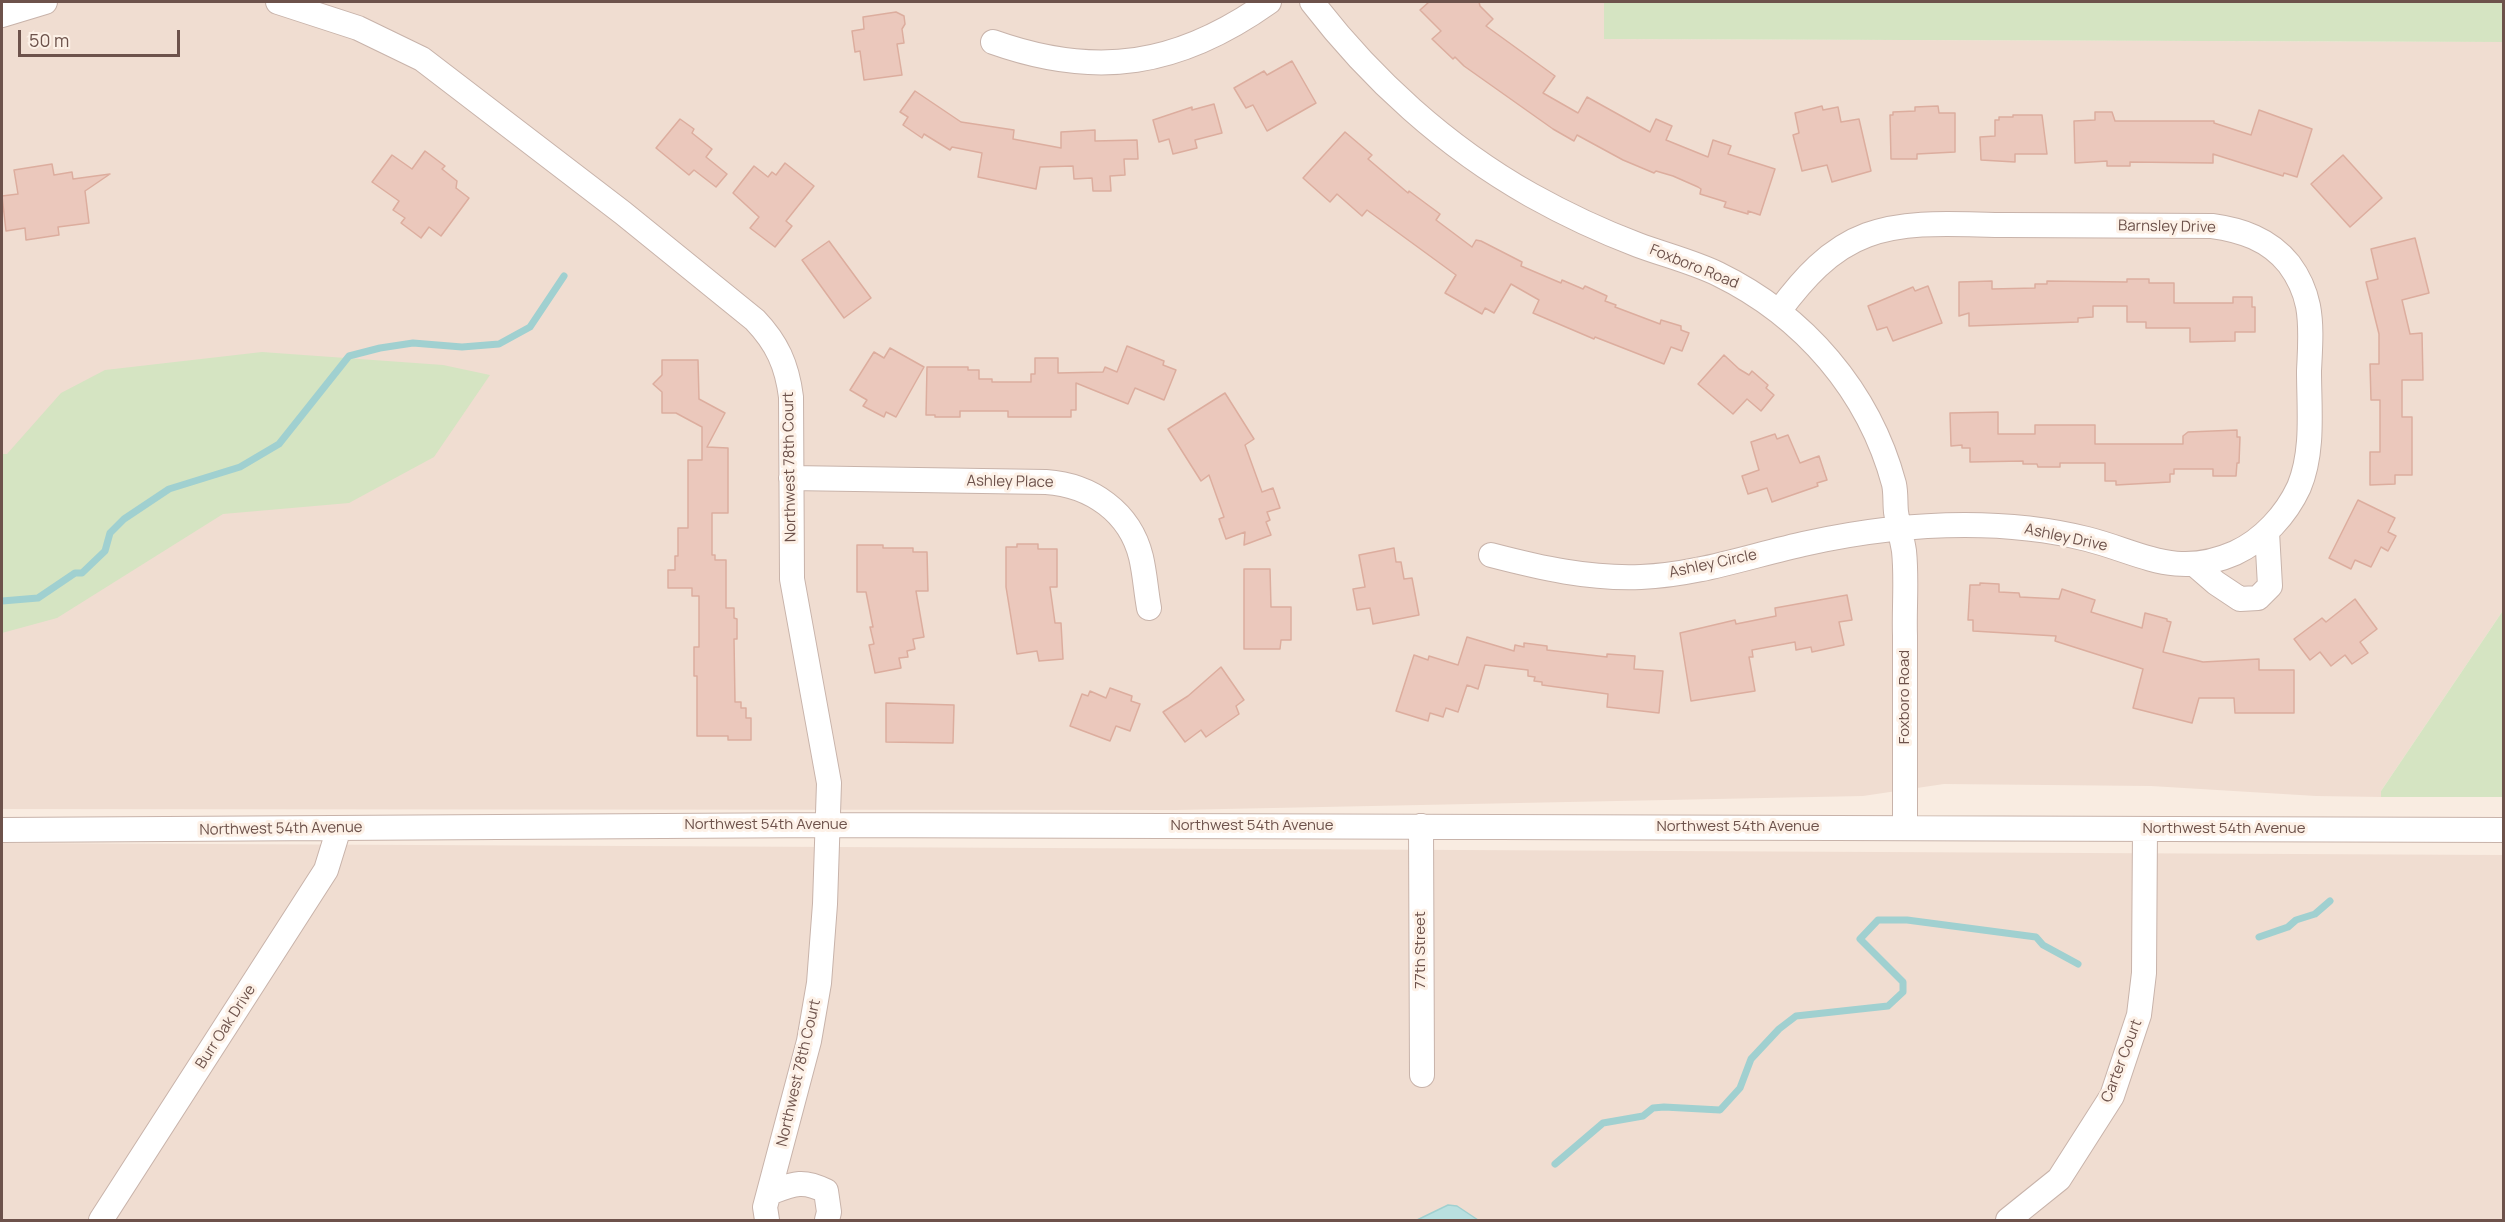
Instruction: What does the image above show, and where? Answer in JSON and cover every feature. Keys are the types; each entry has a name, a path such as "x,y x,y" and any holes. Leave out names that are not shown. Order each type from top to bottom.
{"street":[{"path":"2,15 45,2"},
{"name":"Northwest 78th Court","path":"278,2 358,28 422,58 623,213 754,320 767,333 781,354 788,375 791,397 792,579 827,765 828,825 819,983 809,1041 765,1207 766,1221"},
{"path":"993,42 1027,54 1065,61 1104,63 1141,60 1178,51 1212,37 1269,2"},
{"name":"Foxboro Road","path":"1312,2 1336,33 1383,83 1431,126 1479,162 1530,194 1587,224 1715,273 1748,290 1779,311 1810,338 1831,361 1862,406 1881,444 1895,487 1904,564 1905,828"},
{"name":"Barnsley Drive","path":"1779,311 1819,264 1842,247 1867,235 1896,227 1924,225 2212,226 2234,229 2254,236 2274,249 2289,264 2301,283 2308,305 2310,325 2309,437 2307,462 2299,486 2286,509 2267,532 2234,553"},
{"name":"Ashley Place","path":"791,478 1047,482 1082,489 1103,500 1120,515 1134,536 1142,558 1149,608"},
{"name":"Ashley Drive","path":"1900,530 1957,525 2000,525 2044,530 2090,540 2141,558 2166,564 2194,564 2234,553"},
{"name":"Ashley Circle","path":"1491,555 1549,571 1596,577 1642,577 1689,572 1811,542 1900,530"},
{"path":"2194,564 2240,599 2258,598 2270,586 2267,532"},
{"name":"Northwest 54th Avenue","path":"2,830 828,825 2504,830"},
{"name":"77th Street","path":"1421,826 1422,1075"},
{"name":"Burr Oak Drive","path":"101,1221 327,870 339,828"},
{"name":"Carter Court","path":"2008,1221 2059,1179 2112,1096 2139,1015 2144,973 2145,829"},
{"path":"769,1193 797,1183 809,1183 826,1191 829,1212 827,1221"}],"shaded area":[{"path":"2,2 1604,2 1604,39 2503,42 2502,612 2381,791 2381,797 2316,796 2151,786 1944,784 1863,796 1175,810 2,809"},
{"path":"2,843 2503,855 2503,1220 2,1220"}],"green space":[{"path":"1604,2 2503,2 2503,42 1604,39"},
{"path":"2503,42 2503,797 2381,797 2381,791 2502,612"},
{"path":"262,352 443,365 490,375 434,457 349,503 223,514 57,618 2,633 2,454 7,454 61,393 105,370"}],"water":[{"path":"1448,1205 1457,1206 1478,1220 1417,1220"}],"building":[{"path":"1429,2 1479,2 1493,19 1486,26 1555,76 1543,93 1578,113 1587,97 1650,132 1656,119 1672,126 1666,140 1708,157 1713,140 1731,146 1728,154 1775,169 1760,215 1724,207 1726,202 1700,194 1701,189 1698,187 1673,176 1656,171 1654,173 1623,160 1577,135 1574,141 1553,129 1464,66 1455,57 1453,59 1432,39 1441,31 1420,10"},
{"path":"896,12 904,16 905,24 902,29 904,43 897,44 902,75 864,80 860,51 855,52 852,31 864,29 863,17"},
{"path":"1292,61 1316,103 1267,131 1253,105 1246,108 1234,88 1264,71 1267,75"},
{"path":"915,91 961,122 1014,130 1013,139 1061,148 1061,132 1095,130 1095,141 1137,140 1138,159 1124,159 1125,175 1110,176 1111,191 1093,191 1092,178 1074,179 1073,166 1040,167 1036,189 978,177 982,153 952,147 950,150 924,134 922,138 903,125 908,117 900,112"},
{"path":"1214,104 1222,133 1195,140 1197,148 1173,154 1169,139 1159,142 1153,120 1192,107 1192,110"},
{"path":"1822,106 1823,110 1838,107 1841,122 1859,119 1871,171 1832,182 1827,165 1802,171 1793,135 1799,133 1795,113"},
{"path":"1938,106 1939,113 1955,113 1955,152 1917,154 1917,159 1891,159 1890,115 1893,115 1893,112 1915,111 1915,107"},
{"path":"2259,110 2312,129 2297,177 2284,173 2283,176 2213,154 2213,163 2130,162 2130,166 2107,166 2107,161 2075,163 2074,121 2095,120 2095,112 2112,112 2115,121 2214,121 2214,123 2251,135"},
{"path":"2013,115 2042,115 2047,154 2015,154 2015,162 1981,160 1980,137 1995,136 1995,120 1999,120 1999,117 2013,117"},
{"path":"680,119 694,129 692,133 712,149 706,157 727,174 716,187 694,170 689,175 656,148"},
{"path":"1345,132 1372,155 1368,159 1408,193 1409,191 1440,214 1436,220 1472,247 1476,240 1481,241 1522,262 1521,266 1561,283 1562,280 1583,289 1585,286 1607,296 1605,301 1616,305 1615,307 1660,324 1661,320 1681,326 1681,330 1689,333 1682,351 1671,347 1664,364 1595,337 1594,339 1533,313 1539,300 1511,284 1494,313 1485,308 1482,314 1445,293 1456,275 1367,210 1362,216 1337,194 1330,202 1303,178"},
{"path":"425,151 445,166 442,169 457,181 456,188 469,198 441,236 429,227 421,238 401,223 405,218 393,210 399,201 372,182 392,155 412,169"},
{"path":"2343,155 2382,198 2350,227 2311,184"},
{"path":"785,163 814,186 786,221 792,226 775,247 750,228 759,217 733,193 754,166 768,177 772,172 776,175"},
{"path":"52,164 54,175 72,172 73,179 110,174 85,191 89,223 58,227 59,235 26,240 25,228 6,231 2,196 18,194 14,170"},
{"path":"2415,238 2429,293 2402,300 2410,334 2422,333 2423,380 2402,380 2402,417 2412,417 2412,475 2395,475 2395,484 2370,485 2370,452 2380,452 2380,400 2371,400 2370,364 2379,364 2379,334 2366,282 2378,279 2371,249"},
{"path":"829,241 871,298 844,318 802,260"},
{"path":"2127,279 2149,279 2149,283 2174,283 2174,303 2233,303 2233,297 2252,297 2252,307 2255,307 2255,332 2235,332 2235,341 2190,342 2190,328 2146,328 2146,322 2127,322 2127,306 2093,306 2093,317 2078,318 2078,322 1969,326 1969,313 1959,316 1959,282 1992,281 1992,289 2035,288 2035,284 2047,284 2047,281 2127,282"},
{"path":"1928,286 1942,323 1893,341 1887,327 1877,330 1868,306 1913,287 1915,291"},
{"path":"1127,346 1164,361 1163,365 1176,370 1164,400 1135,388 1128,404 1076,383 1076,410 1071,410 1071,417 1008,417 1008,411 960,411 960,417 926,415 927,367 968,367 968,370 979,370 979,379 992,379 992,382 1031,382 1031,374 1035,374 1035,358 1058,358 1058,373 1103,372 1105,367 1117,372"},
{"path":"890,348 924,367 896,417 886,412 884,417 863,406 867,400 850,390 874,352 884,358"},
{"path":"1724,355 1739,369 1749,375 1752,371 1768,385 1766,388 1774,395 1761,411 1747,399 1733,414 1698,384"},
{"path":"662,360 698,360 699,399 725,413 707,447 728,448 728,513 712,513 712,555 715,555 715,560 726,560 726,608 734,608 734,618 737,619 737,639 734,639 735,702 741,702 741,708 746,708 746,718 751,718 751,740 728,740 728,736 697,736 697,676 694,676 694,647 699,647 699,596 692,596 692,588 668,588 668,570 675,570 675,556 678,556 678,528 688,528 688,460 702,460 702,427 676,413 662,413 662,392 653,384 662,375"},
{"path":"1225,393 1254,439 1245,445 1262,492 1273,488 1280,508 1267,512 1270,520 1266,522 1271,535 1244,545 1245,532 1226,539 1219,519 1224,517 1209,475 1201,481 1168,429"},
{"path":"1998,412 1998,434 2035,434 2035,425 2095,425 2095,444 2183,444 2183,436 2188,432 2237,430 2237,437 2240,437 2236,476 2213,476 2213,469 2174,469 2174,474 2170,474 2170,482 2116,485 2116,481 2105,481 2105,463 2060,463 2060,467 2038,467 2037,464 2023,464 2023,461 1970,462 1970,448 1962,448 1962,445 1951,446 1950,413"},
{"path":"1775,434 1777,439 1788,435 1800,463 1819,456 1827,480 1817,483 1818,486 1772,502 1767,488 1748,494 1742,476 1759,470 1751,442"},
{"path":"2358,500 2395,518 2388,532 2396,536 2388,551 2381,547 2371,567 2355,560 2351,569 2329,558"},
{"path":"1017,544 1038,544 1038,549 1057,549 1057,587 1050,587 1055,623 1061,623 1063,659 1039,661 1037,651 1017,654 1006,587 1006,547 1017,547"},
{"path":"857,545 913,548 913,552 927,552 928,591 916,591 924,637 913,639 915,649 907,651 908,657 899,658 901,668 875,673 869,645 874,644 870,627 873,627 866,592 857,592"},
{"path":"1394,548 1396,562 1401,562 1404,579 1412,578 1419,615 1373,624 1370,608 1357,610 1353,589 1365,587 1359,555"},
{"path":"1244,569 1270,569 1271,607 1291,607 1291,640 1281,640 1280,649 1244,649"},
{"path":"1980,583 1999,584 1999,592 2019,593 2020,597 2059,599 2062,589 2095,600 2091,612 2142,628 2145,613 2167,619 2171,622 2163,652 2203,662 2259,659 2259,670 2294,670 2294,713 2235,713 2234,698 2199,698 2192,723 2133,708 2143,669 2055,641 2056,636 1973,631 1973,620 1968,620 1970,585 1980,585"},
{"path":"1847,595 1852,620 1839,622 1844,645 1812,652 1811,647 1796,650 1795,642 1752,650 1753,657 1749,657 1755,691 1691,701 1680,633 1735,620 1736,624 1776,616 1775,608"},
{"path":"2355,599 2377,629 2360,642 2368,653 2352,664 2345,655 2331,666 2320,652 2310,660 2294,639 2322,618 2326,622"},
{"path":"1467,637 1514,651 1515,645 1524,647 1524,643 1547,646 1547,650 1607,657 1607,654 1635,656 1634,669 1663,671 1659,713 1607,707 1608,694 1542,685 1542,682 1534,681 1535,677 1528,676 1528,670 1485,665 1478,689 1467,685 1458,712 1446,708 1443,717 1430,713 1428,721 1396,711 1414,655 1428,660 1429,656 1458,665"},
{"path":"1221,667 1244,700 1236,706 1239,714 1206,737 1201,730 1185,742 1163,712 1188,696"},
{"path":"1110,688 1132,696 1131,701 1140,704 1130,731 1116,726 1110,741 1070,726 1082,694 1088,696 1090,691 1106,698"},
{"path":"886,703 954,705 953,743 886,742"}],"waterway":[{"path":"2,601 38,598 75,573 82,573 105,551 110,533 124,519 169,489 240,467 279,444 349,356 413,343 462,347 499,344 530,327 564,276"},
{"path":"2259,937 2315,914 2330,901"},
{"path":"1555,1164 1603,1123 1643,1116 1653,1108 1720,1110 1740,1088 1751,1059 1779,1029 1796,1016 1888,1006 1903,992 1903,982 1860,939 1878,920 1907,920 2036,937 2043,945 2078,964"}]}
